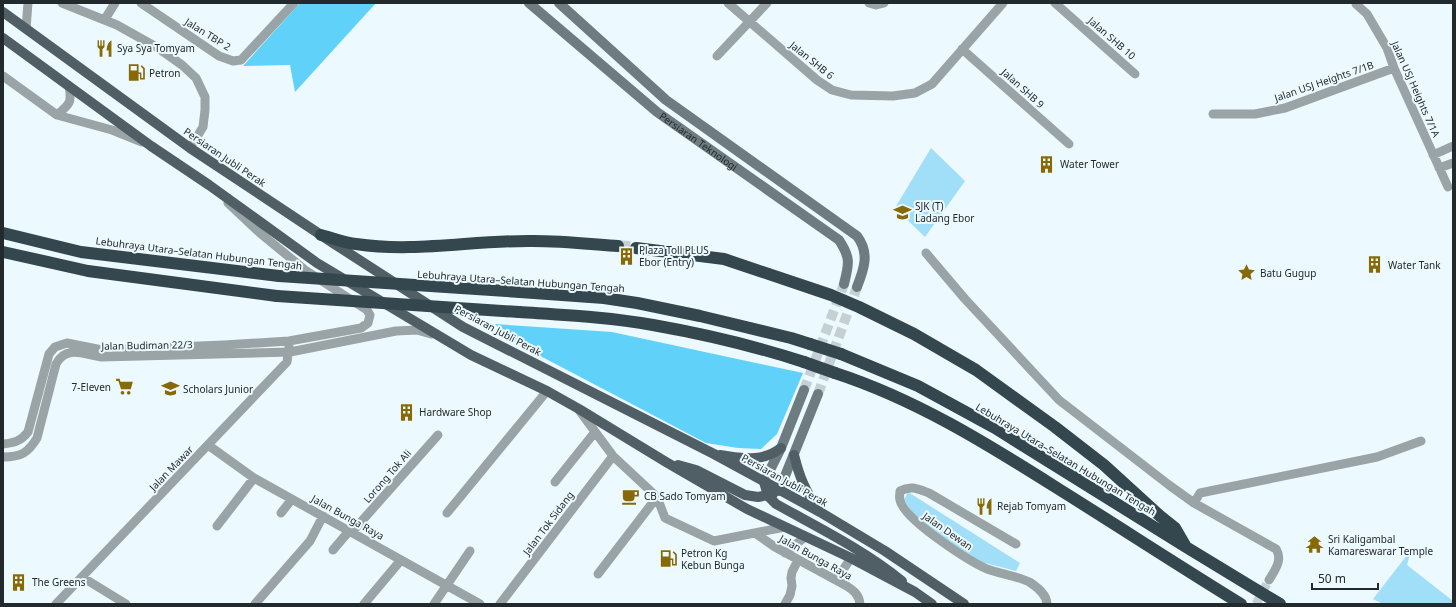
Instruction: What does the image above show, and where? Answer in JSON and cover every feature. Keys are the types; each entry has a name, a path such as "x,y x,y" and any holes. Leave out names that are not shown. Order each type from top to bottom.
{"highway":[{"name":"Lebuhraya Utara–Selatan Hubungan Tengah","path":"3,233 81,252 279,276 604,298 700,316 791,338 841,354 918,386 995,428 1280,604"},
{"path":"321,235 355,244 384,247 423,247 480,242 533,241 618,246"},
{"path":"636,248 724,259 831,295 914,334 976,370 1055,427 1092,456 1175,528 1186,547"},
{"path":"3,252 88,272 277,296 606,318 653,324 728,341 804,362 865,382 919,407 1000,451 1241,604"}],"main road":[{"name":"Persiaran Teknologi","path":"530,3 657,112 839,240 846,250 849,265 844,284"},
{"name":"Persiaran Teknologi","path":"559,3 666,100 857,236 863,244 865,253 864,267 857,287"},
{"name":"Persiaran Jubli Perak","path":"3,12 190,148 463,327 714,454 820,512 885,551 964,604"},
{"path":"3,38 151,146 209,185 317,263 471,355 547,391 747,509 851,558 915,592"},
{"path":"804,390 781,448 764,482 768,496 776,504 848,544 891,572 932,604"},
{"path":"666,462 696,470 745,495 758,497 768,496 780,491 818,394"},
{"path":"714,454 746,459 773,454 781,448"},
{"path":"794,455 799,474 806,491 820,512"}],"street":[{"path":"26,29 28,3"},
{"path":"62,3 104,19 158,48 182,65 196,78 204,97 206,110 203,127 190,148"},
{"path":"104,19 115,3"},
{"name":"Jalan TBP 2","path":"141,3 219,56 233,61 241,60 294,3"},
{"name":"Jalan SHB 6","path":"728,3 817,80 832,90 851,95 886,96 915,93 932,84 1003,3"},
{"path":"717,56 767,3"},
{"path":"870,3 876,5 884,3"},
{"name":"Jalan SHB 10","path":"1055,3 1135,74"},
{"name":"Jalan USJ Heights 7/1A","path":"1356,4 1367,14 1387,48 1394,68 1448,187"},
{"name":"Jalan SHB 9","path":"962,49 1069,144"},
{"name":"Jalan USJ Heights 7/1B","path":"1213,114 1255,114 1285,108 1394,68"},
{"path":"3,76 57,115 112,130 151,146"},
{"path":"57,115 72,98 69,86"},
{"path":"1433,155 1453,146"},
{"path":"1439,168 1453,163"},
{"name":"Jalan Budiman 22/3","path":"3,444 16,443 28,432 49,354 55,348 67,343 102,350 289,341 361,328 368,323 370,315 366,310 305,270 260,233 209,185"},
{"path":"926,253 964,299 1059,400 1163,481 1194,503 1276,549 1279,553 1280,561 1269,580"},
{"path":"289,341 290,352 396,331 417,330 442,337"},
{"name":"Jalan Budiman 22/3","path":"3,457 21,454 28,451 32,447 37,438 56,364 60,357 66,353 72,352 101,357 290,352"},
{"name":"Jalan Mawar","path":"56,604 287,362 290,352"},
{"path":"448,513 547,391"},
{"path":"579,409 613,456 657,497 665,518 714,541 786,527"},
{"path":"555,482 596,432"},
{"name":"Lorong Tok Ali","path":"333,550 438,435"},
{"path":"1194,503 1200,493 1377,458 1421,441"},
{"name":"Jalan Bunga Raya","path":"208,445 254,478 480,604"},
{"name":"Jalan Tok Sidang","path":"500,604 613,456"},
{"path":"217,526 254,478"},
{"name":"Jalan Dewan","path":"1016,544 929,493 906,487 900,491 900,500 904,508 921,527 977,564 1030,582 1047,599 1047,604"},
{"path":"598,574 657,497"},
{"path":"280,513 292,499"},
{"path":"255,604 310,541 323,516"},
{"name":"Jalan Bunga Raya","path":"755,533 798,560 855,592 860,598 860,604"},
{"path":"785,552 805,537"},
{"path":"434,604 470,551"},
{"path":"836,580 851,558"},
{"path":"364,604 401,560"},
{"path":"785,604 790,595 792,586 792,572 798,560"},
{"path":"82,577 126,604"}],"shaded area":[{"path":"300,3 376,3 295,92 290,65 243,66"},
{"path":"931,148 965,181 925,237 895,208"},
{"path":"495,324 612,332 803,373 777,434 761,449 738,448 706,443 508,339"},
{"path":"908,492 1020,563 1016,571 981,562 920,524 904,500"},
{"path":"1411,550 1407,565 1453,601 1453,604 1383,604 1373,599"}],"tunnel":[{"path":"618,246 636,248"},
{"path":"804,390 844,284"},
{"path":"818,394 857,287"},
{"path":"1256,604 1269,580"}],"place":[{"name":"Sya Sya Tomyam","path":"104,48"},
{"name":"Petron","path":"136,73"},
{"name":"Water Tower","path":"1047,164"},
{"name":"SJK (T) Ladang Ebor","path":"902,212"},
{"name":"Plaza Toll PLUS Ebor (Entry)","path":"626,256"},
{"name":"Water Tank","path":"1375,265"},
{"name":"Batu Gugup","path":"1247,273"},
{"name":"7-Eleven","path":"124,387"},
{"name":"Scholars Junior","path":"170,389"},
{"name":"Hardware Shop","path":"406,412"},
{"name":"CB Sado Tomyam","path":"631,496"},
{"name":"Rejab Tomyam","path":"984,506"},
{"name":"Sri Kaligambal Kamareswarar Temple","path":"1315,545"},
{"name":"Petron Kg Kebun Bunga","path":"668,559"},
{"name":"The Greens","path":"19,582"}]}
